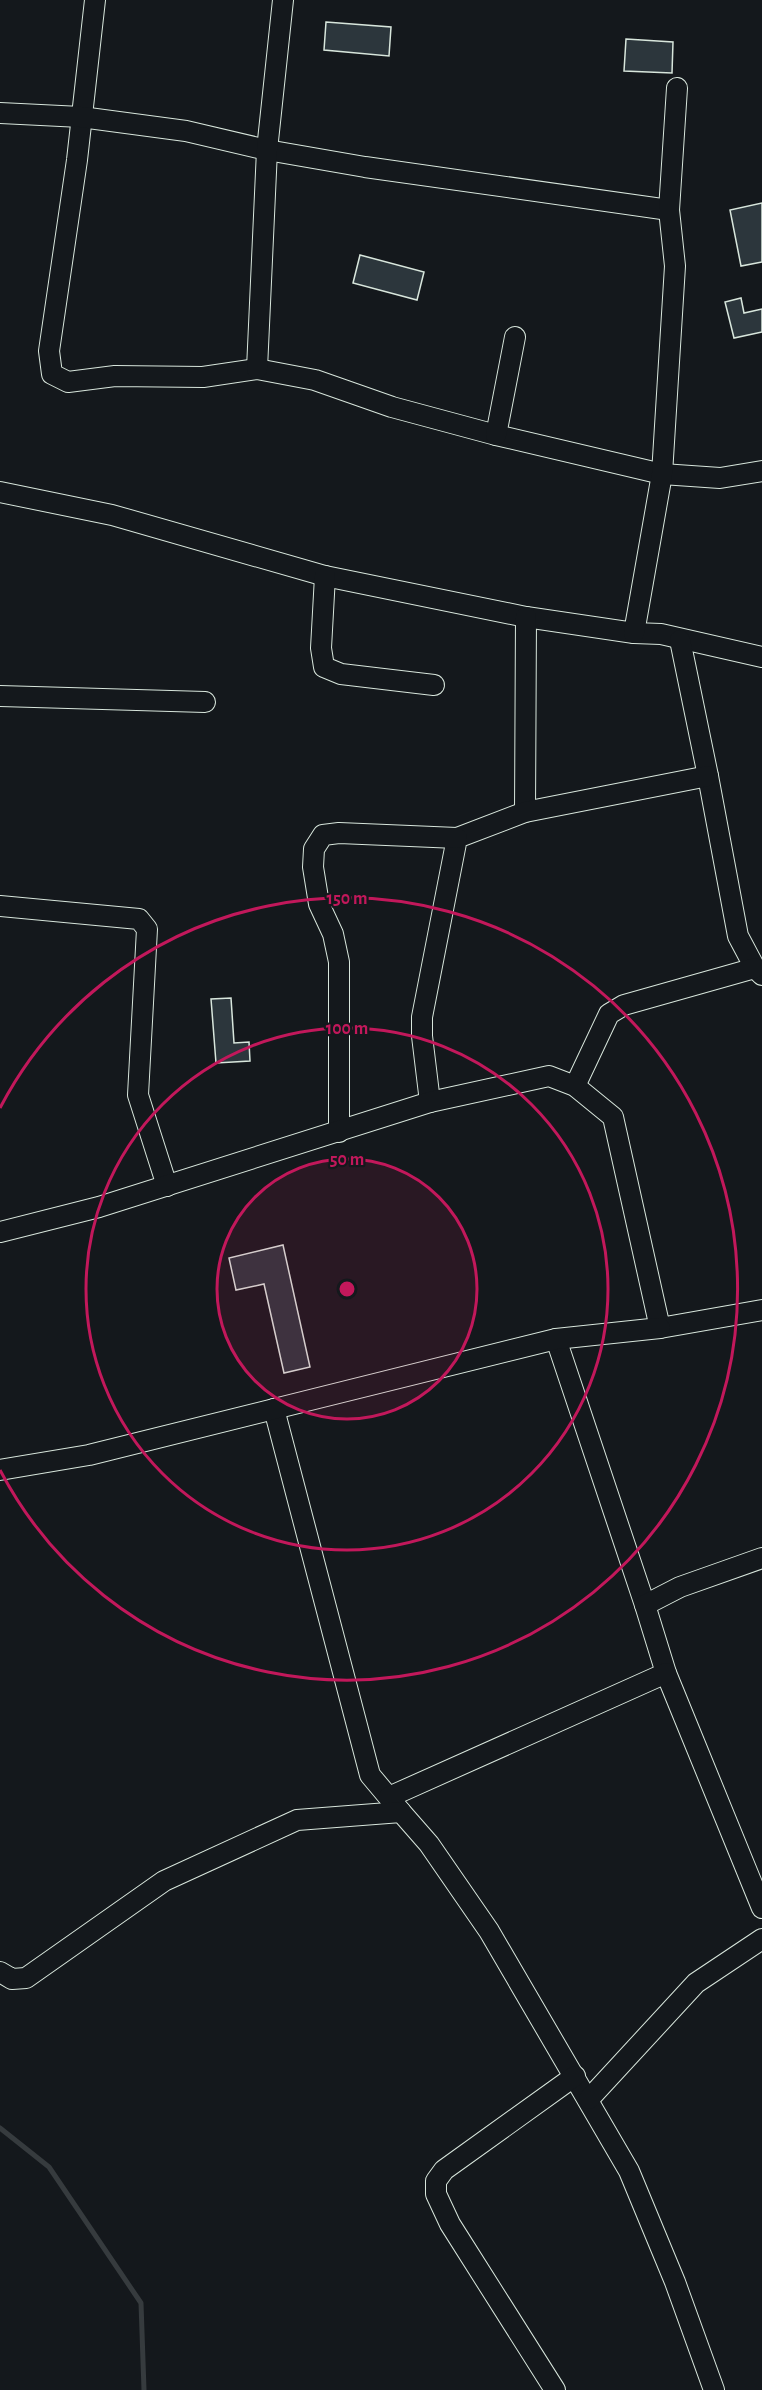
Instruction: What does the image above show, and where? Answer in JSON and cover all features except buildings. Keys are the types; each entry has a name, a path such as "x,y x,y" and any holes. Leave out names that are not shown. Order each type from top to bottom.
{"street":[{"path":"95,0 49,351 52,374 68,382 116,376 204,377 256,369 315,380 392,407 496,435 662,474 720,478 762,471"},
{"path":"256,369 267,150 283,0"},
{"path":"634,633 662,474 675,266 669,210 677,88"},
{"path":"0,112 81,117 186,131 267,150 365,167 669,210"},
{"path":"496,435 515,337"},
{"path":"0,492 112,514 325,576 526,617 634,633 661,634 762,657"},
{"path":"325,576 321,648 324,667 341,674 434,685"},
{"path":"525,812 526,617"},
{"path":"576,1086 609,1014 624,1005 759,971 738,936 680,640"},
{"path":"0,696 205,702"},
{"path":"339,1132 339,962 333,934 320,904 313,867 314,849 323,835 339,833 457,838 525,812 708,776"},
{"path":"430,1102 422,1017 457,838"},
{"path":"0,906 139,919 147,929 138,1095 167,1186"},
{"path":"0,1232 99,1207 430,1102 549,1076 576,1086 614,1117 660,1328"},
{"path":"0,1470 89,1455 556,1339 660,1328 762,1310"},
{"path":"556,1339 666,1673 762,1908"},
{"path":"274,1409 370,1775 429,1844 489,1931 589,2099 629,2171 675,2282 714,2390"},
{"path":"645,1605 680,1587 762,1558"},
{"path":"0,1972 12,1979 26,1978 164,1881 297,1820 395,1804 666,1673"},
{"path":"589,2099 696,1983 762,1939"},
{"path":"555,2390 450,2224 436,2194 436,2181 444,2170 575,2076"}],"waterway":[{"path":"0,2128 49,2167 141,2303 144,2390"}]}
